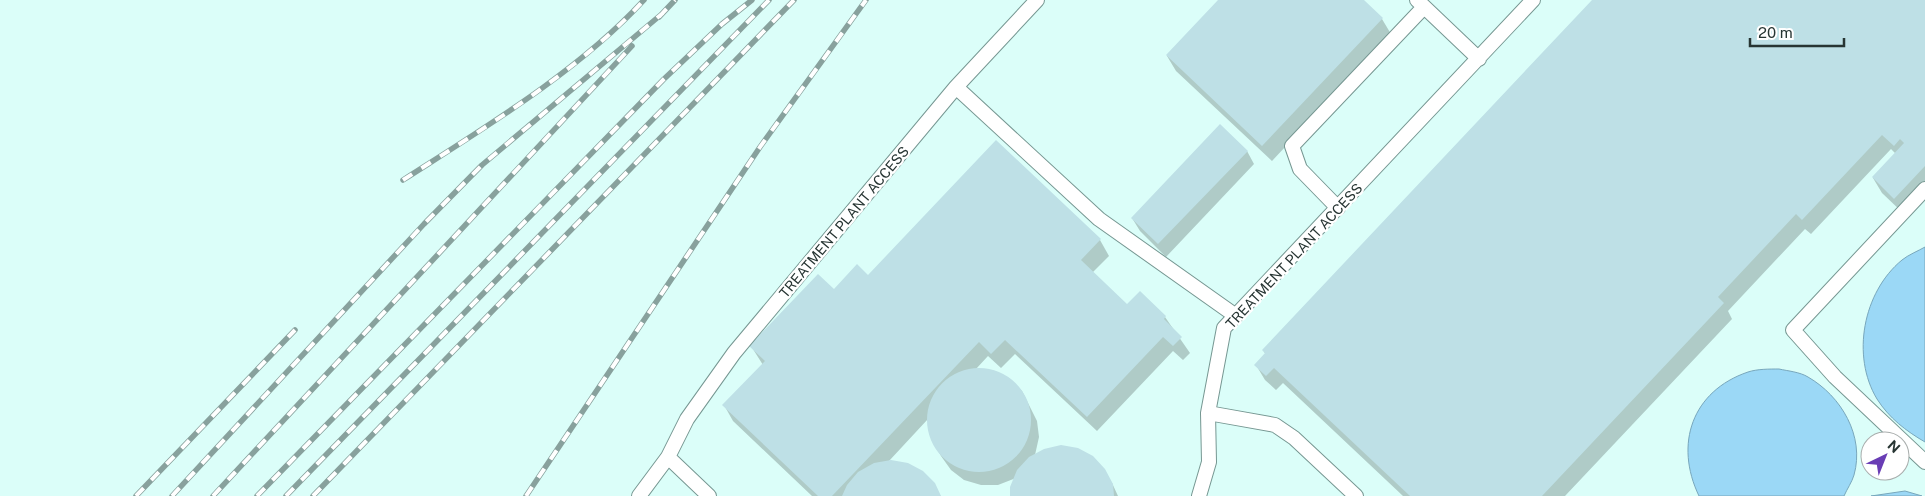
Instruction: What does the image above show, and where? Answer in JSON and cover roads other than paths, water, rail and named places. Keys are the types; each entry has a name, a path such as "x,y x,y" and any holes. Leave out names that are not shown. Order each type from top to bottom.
{"lane":[{"name":"TREATMENT PLANT ACCESS","path":"639,496 668,457 687,419 734,353 956,87 1037,0"},
{"name":"TREATMENT PLANT ACCESS","path":"1199,496 1209,462 1208,413 1224,328 1534,0"},
{"path":"1338,208 1300,169 1292,146 1420,3 1479,59"},
{"path":"956,87 1099,219 1236,316"},
{"path":"1925,189 1794,330 1835,377 1925,462"},
{"path":"1208,413 1276,425 1294,438 1356,496"},
{"path":"668,457 709,496"}],"water":[{"path":"1925,247 1925,442 1898,423 1887,412 1877,399 1869,382 1864,364 1865,325 1870,307 1878,289 1889,273 1910,255"},
{"path":"1779,369 1801,374 1820,385 1831,395 1848,418 1856,446 1857,460 1853,478 1844,496 1699,496 1692,477 1688,457 1689,439 1693,422 1701,406 1713,392 1729,381 1752,371"},
{"path":"1905,491 1922,496 1871,496"}],"railway":[{"path":"403,180 498,119 561,74 590,51 644,0"},
{"path":"659,17 675,0"},
{"path":"257,496 664,79 722,24 752,0"},
{"path":"286,496 769,0"},
{"path":"313,496 794,0"},
{"path":"526,496 760,147 866,0"},
{"path":"172,496 424,224 482,165 663,13"},
{"path":"213,496 632,46"},
{"path":"136,496 295,330"}]}
